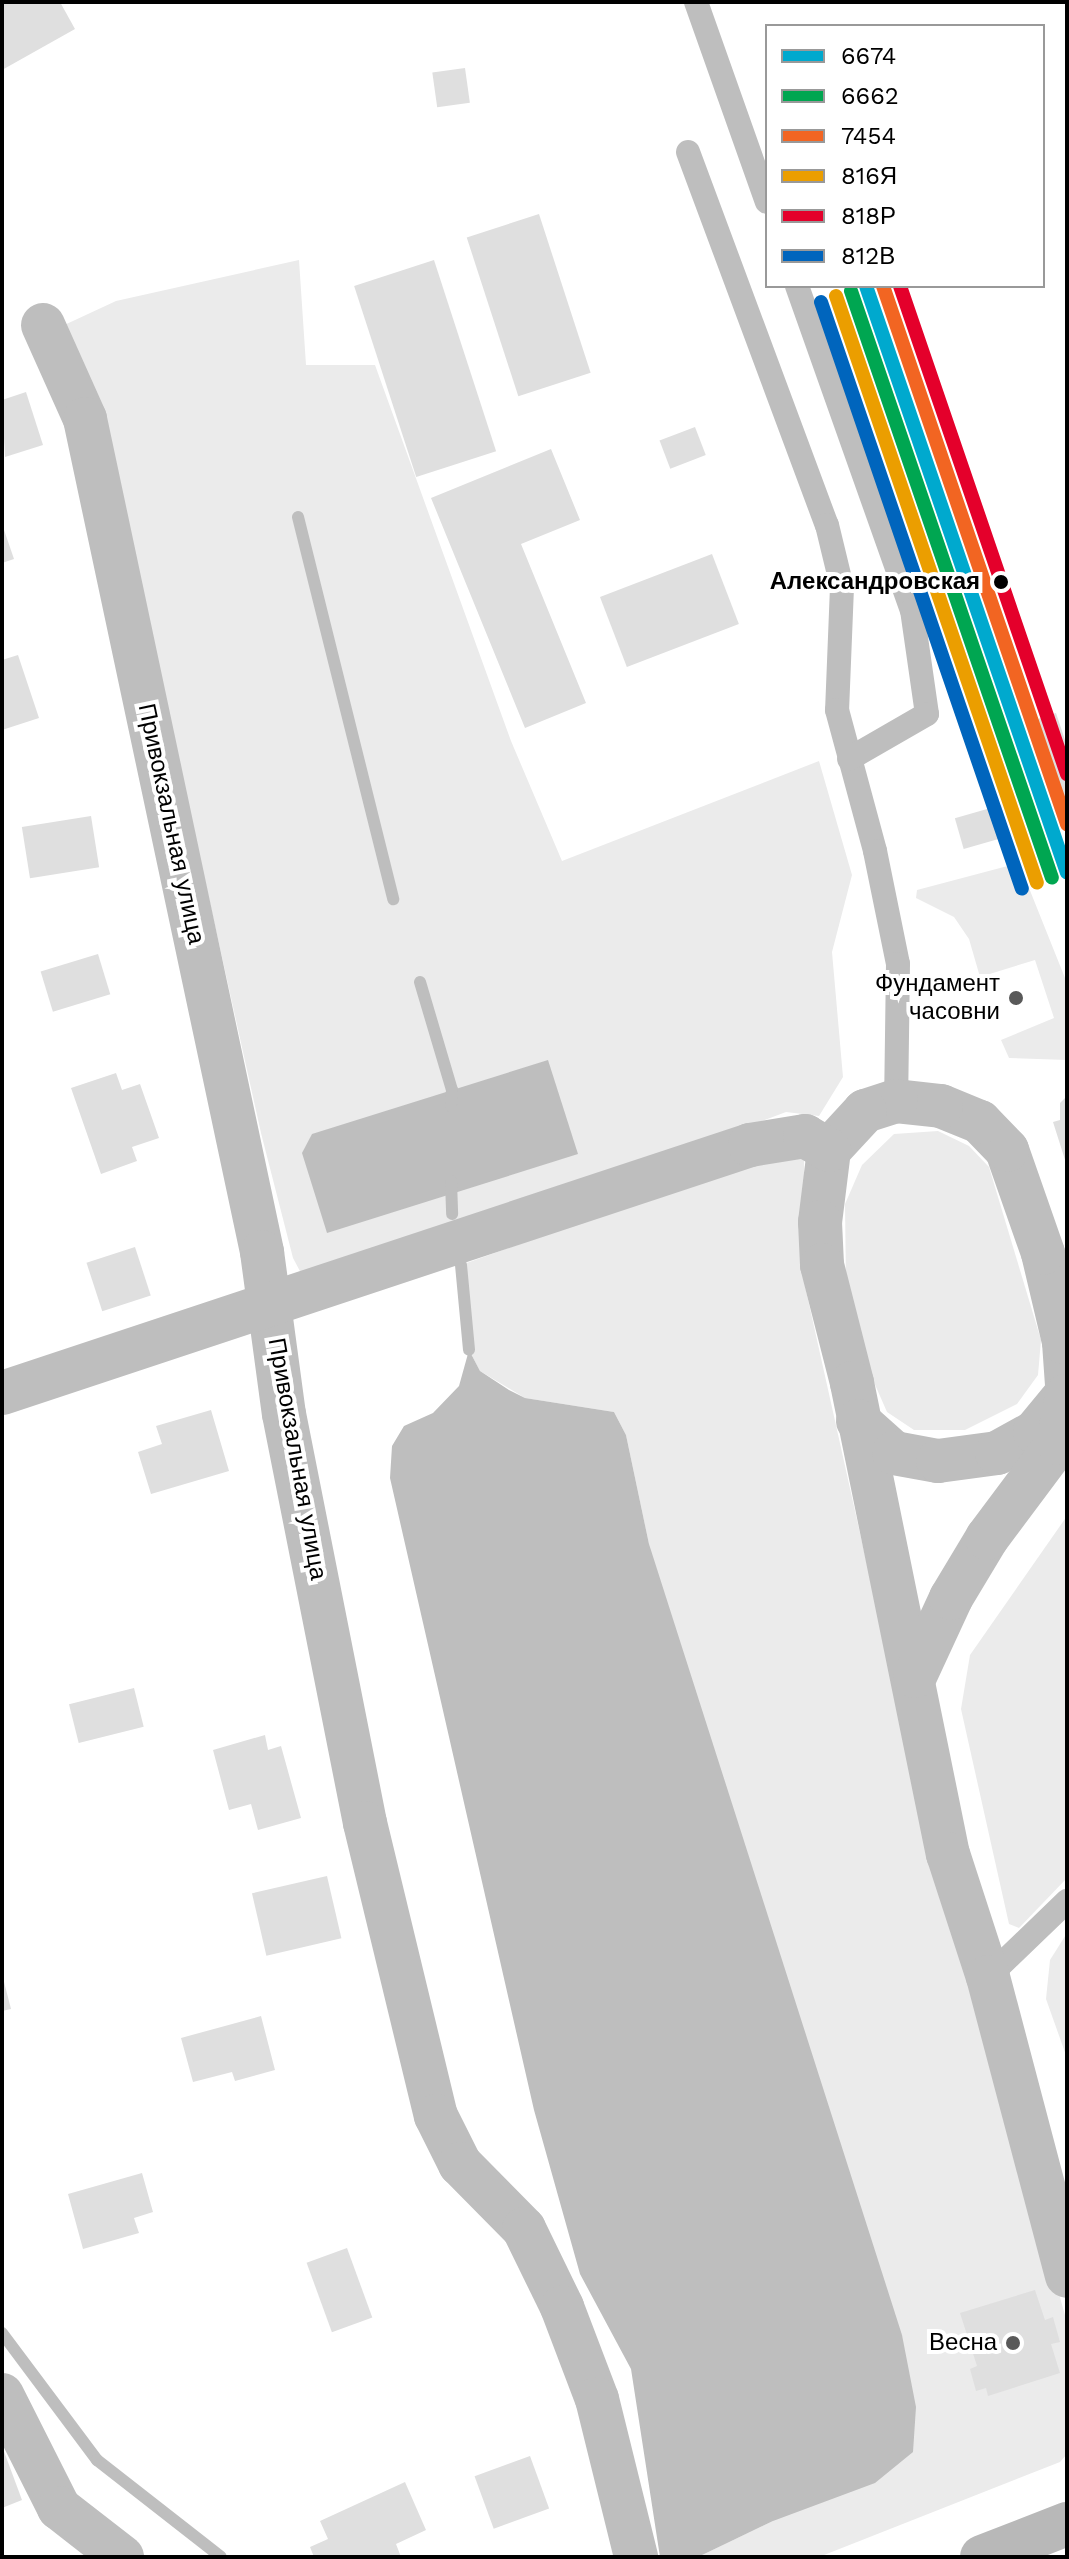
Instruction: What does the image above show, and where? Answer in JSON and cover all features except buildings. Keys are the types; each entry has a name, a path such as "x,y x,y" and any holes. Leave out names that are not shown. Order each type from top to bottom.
{"main road":[{"path":"982,2557 1067,2524"}],"street":[{"name":"Привокзальная улица","path":"43,325 85,419 272,1306 284,1414 365,1823 436,2116 460,2164 524,2229 562,2307 597,2399 636,2557"},
{"path":"1067,1385 1064,1342 1043,1253 1007,1150 980,1122 941,1106 896,1101 865,1111 829,1150 820,1222 822,1265 915,1676 948,1854 988,1977 1067,2276"},
{"path":"2,1393 780,1137 805,1136 829,1150"},
{"path":"858,1421 894,1453 938,1461 997,1453 1035,1432 1067,1395"},
{"path":"915,1676 951,1598 987,1538 1058,1443 1067,1395"},
{"path":"2,2395 59,2508 122,2557"}],"lane":[{"path":"696,2 765,196"},
{"path":"688,152 827,525 842,587 837,710 875,851 898,964 896,1101"},
{"path":"798,288 912,610 927,714 849,759"},
{"path":"988,1977 1067,1901"}],"shaded area":[{"path":"299,260 306,365 375,365 511,741 562,861 819,761 852,875 832,952 843,1077 819,1116 786,1112 652,1162 302,1275 293,1258 261,1133 104,425 60,327 116,301"},
{"path":"1019,863 1067,983 1067,1060 1009,1058 1001,1040 1054,1018 1035,960 980,977 969,939 954,917 916,898 917,890"},
{"path":"548,1060 578,1154 327,1233 302,1153 312,1134"},
{"path":"938,1131 969,1146 989,1167 1041,1340 1038,1375 1017,1404 965,1430 914,1430 887,1412 866,1364 846,1286 845,1204 862,1165 894,1134"},
{"path":"792,1153 804,1159 805,1286 926,1830 1067,2322 1067,2454 1060,2462 819,2557 698,2557 773,2521 649,1544 626,1435 614,1412 525,1398 480,1371 469,1350 461,1265 768,1155"},
{"path":"469,1350 480,1371 509,1390 525,1398 614,1412 626,1435 649,1544 902,2335 916,2407 913,2452 875,2483 773,2521 698,2557 660,2557 631,2369 580,2274 534,2110 390,1478 392,1446 404,1426 433,1413 459,1386"},
{"path":"1067,1516 1067,1878 1019,1928 1009,1924 961,1709 970,1655"},
{"path":"1067,1933 1067,2058 1046,1999 1050,1960"}],"waterway":[{"path":"298,517 393,899"},
{"path":"420,982 452,1090 451,1106"},
{"path":"451,1181 452,1214"},
{"path":"461,1265 469,1350"},
{"path":"2,2333 97,2460 221,2557"}],"transit line":[{"name":"6674","path":"867,288 1067,873"},
{"name":"7454","path":"884,288 1067,824"},
{"name":"818Р","path":"901,288 1067,774"},
{"name":"6662","path":"851,291 1052,878"},
{"name":"816Я","path":"836,296 1037,883"},
{"name":"812В","path":"821,302 1022,889"}],"place":[{"name":"Александровская","path":"1001,582"},
{"name":"Фундамент часовни","path":"1016,998"},
{"name":"Весна","path":"1013,2343"}]}
